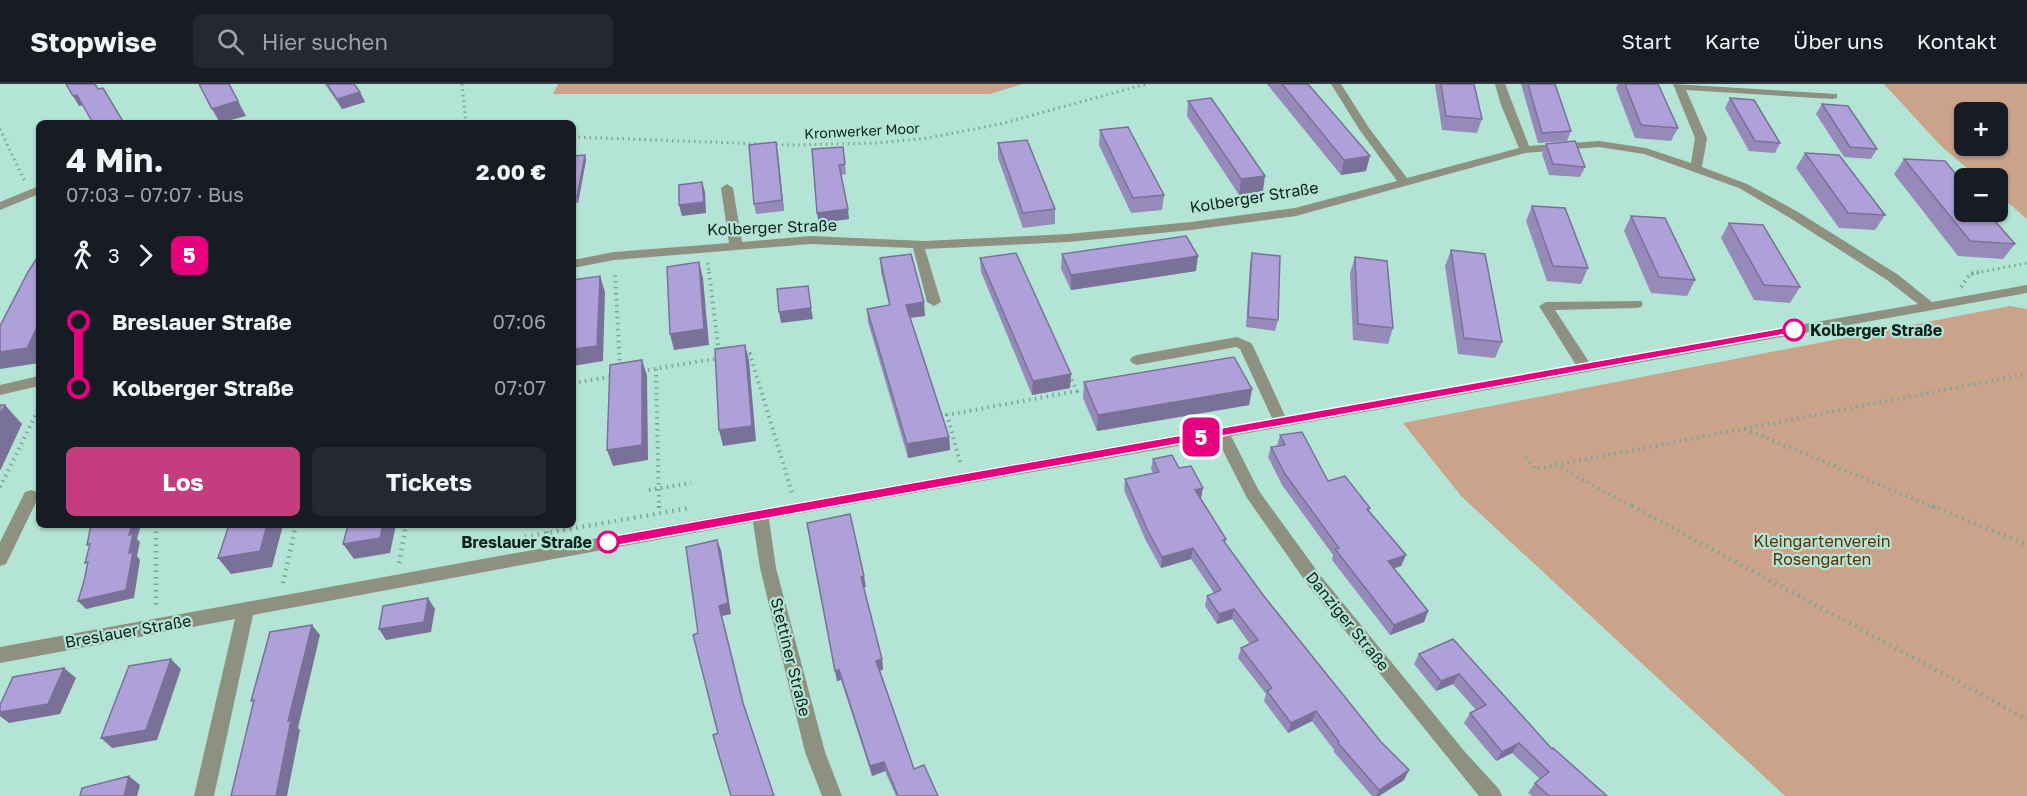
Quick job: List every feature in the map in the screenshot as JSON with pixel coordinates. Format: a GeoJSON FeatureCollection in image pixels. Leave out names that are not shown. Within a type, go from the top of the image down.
{"type":"FeatureCollection","features":[{"type":"Feature","properties":{"kind":"street"},"geometry":{"type":"LineString","coordinates":[[1336,84],[1364,129],[1406,184]]}},
{"type":"Feature","properties":{"kind":"street"},"geometry":{"type":"LineString","coordinates":[[1500,84],[1506,105],[1525,150]]}},
{"type":"Feature","properties":{"kind":"street"},"geometry":{"type":"LineString","coordinates":[[1696,168],[1701,138],[1679,86],[1833,96]]}},
{"type":"Feature","properties":{"kind":"street","name":"Kolberger Straße"},"geometry":{"type":"LineString","coordinates":[[576,263],[614,256],[810,240],[918,244],[1068,238],[1191,226],[1296,212],[1525,150],[1599,144],[1646,151],[1743,186],[1794,215],[1892,277],[1929,306]]}},
{"type":"Feature","properties":{"kind":"street"},"geometry":{"type":"LineString","coordinates":[[727,188],[736,245]]}},
{"type":"Feature","properties":{"kind":"street"},"geometry":{"type":"LineString","coordinates":[[0,206],[35,192]]}},
{"type":"Feature","properties":{"kind":"street"},"geometry":{"type":"LineString","coordinates":[[918,244],[934,302]]}},
{"type":"Feature","properties":{"kind":"street","name":"Breslauer Straße"},"geometry":{"type":"LineString","coordinates":[[0,655],[760,515],[2027,289]]}},
{"type":"Feature","properties":{"kind":"street"},"geometry":{"type":"LineString","coordinates":[[2001,294],[2027,297]]}},
{"type":"Feature","properties":{"kind":"street"},"geometry":{"type":"LineString","coordinates":[[1585,367],[1546,306],[1636,304]]}},
{"type":"Feature","properties":{"kind":"street"},"geometry":{"type":"LineString","coordinates":[[1137,360],[1237,342],[1246,346],[1281,423]]}},
{"type":"Feature","properties":{"kind":"street"},"geometry":{"type":"LineString","coordinates":[[0,390],[36,382]]}},
{"type":"Feature","properties":{"kind":"street","name":"Danziger Straße"},"geometry":{"type":"LineString","coordinates":[[1222,433],[1253,494],[1314,580],[1458,758],[1492,796]]}},
{"type":"Feature","properties":{"kind":"street"},"geometry":{"type":"LineString","coordinates":[[0,559],[31,496]]}},
{"type":"Feature","properties":{"kind":"street","name":"Stettiner Straße"},"geometry":{"type":"LineString","coordinates":[[760,515],[774,591],[815,752],[832,796]]}},
{"type":"Feature","properties":{"kind":"street"},"geometry":{"type":"LineString","coordinates":[[204,796],[246,610]]}},
{"type":"Feature","properties":{"kind":"path"},"geometry":{"type":"LineString","coordinates":[[462,84],[466,120]]}},
{"type":"Feature","properties":{"kind":"path","name":"Kronwerker Moor"},"geometry":{"type":"LineString","coordinates":[[576,137],[791,145],[887,142],[928,138],[1000,124],[1146,84]]}},
{"type":"Feature","properties":{"kind":"path"},"geometry":{"type":"LineString","coordinates":[[0,129],[35,192]]}},
{"type":"Feature","properties":{"kind":"path"},"geometry":{"type":"LineString","coordinates":[[708,247],[708,266],[720,358]]}},
{"type":"Feature","properties":{"kind":"path"},"geometry":{"type":"LineString","coordinates":[[1951,289],[1960,288],[1970,274],[2027,264]]}},
{"type":"Feature","properties":{"kind":"path"},"geometry":{"type":"LineString","coordinates":[[576,382],[620,375],[615,275]]}},
{"type":"Feature","properties":{"kind":"path"},"geometry":{"type":"LineString","coordinates":[[740,355],[750,354],[792,493]]}},
{"type":"Feature","properties":{"kind":"path"},"geometry":{"type":"LineString","coordinates":[[638,372],[730,357]]}},
{"type":"Feature","properties":{"kind":"path"},"geometry":{"type":"LineString","coordinates":[[656,369],[658,512]]}},
{"type":"Feature","properties":{"kind":"path"},"geometry":{"type":"LineString","coordinates":[[960,462],[947,415],[1077,391],[1067,370]]}},
{"type":"Feature","properties":{"kind":"path"},"geometry":{"type":"LineString","coordinates":[[1526,457],[1535,469],[2027,374]]}},
{"type":"Feature","properties":{"kind":"path"},"geometry":{"type":"LineString","coordinates":[[0,487],[36,414]]}},
{"type":"Feature","properties":{"kind":"path"},"geometry":{"type":"LineString","coordinates":[[1745,428],[2027,545]]}},
{"type":"Feature","properties":{"kind":"path"},"geometry":{"type":"LineString","coordinates":[[1556,465],[2027,719]]}},
{"type":"Feature","properties":{"kind":"path"},"geometry":{"type":"LineString","coordinates":[[649,490],[691,483]]}},
{"type":"Feature","properties":{"kind":"path"},"geometry":{"type":"LineString","coordinates":[[148,628],[157,606],[156,528]]}},
{"type":"Feature","properties":{"kind":"path"},"geometry":{"type":"LineString","coordinates":[[283,583],[295,528]]}},
{"type":"Feature","properties":{"kind":"path"},"geometry":{"type":"LineString","coordinates":[[399,563],[405,528]]}},
{"type":"Feature","properties":{"kind":"path"},"geometry":{"type":"LineString","coordinates":[[547,528],[547,533]]}},
{"type":"Feature","properties":{"kind":"green space"},"geometry":{"type":"Polygon","coordinates":[[[558,84],[1022,84],[990,94],[553,94],[558,84]]]}},
{"type":"Feature","properties":{"kind":"green space"},"geometry":{"type":"Polygon","coordinates":[[[1884,84],[2027,84],[2027,219],[2008,203],[2008,168],[1967,168],[1942,147],[1884,84]]]}},
{"type":"Feature","properties":{"kind":"green space","name":"Kleingartenverein Rosengarten"},"geometry":{"type":"Polygon","coordinates":[[[2010,306],[2027,309],[2027,796],[1785,796],[1461,496],[1403,423],[2010,306]]]}},
{"type":"Feature","properties":{"kind":"building"},"geometry":{"type":"Polygon","coordinates":[[[66,84],[95,84],[98,89],[103,88],[122,120],[91,120],[77,95],[73,96],[66,84]]]}},
{"type":"Feature","properties":{"kind":"building"},"geometry":{"type":"Polygon","coordinates":[[[199,84],[229,84],[238,101],[212,109],[199,84]]]}},
{"type":"Feature","properties":{"kind":"building"},"geometry":{"type":"Polygon","coordinates":[[[327,84],[354,84],[360,92],[337,99],[327,84]]]}},
{"type":"Feature","properties":{"kind":"building"},"geometry":{"type":"Polygon","coordinates":[[[1282,84],[1308,84],[1370,156],[1344,160],[1282,84]]]}},
{"type":"Feature","properties":{"kind":"building"},"geometry":{"type":"Polygon","coordinates":[[[1441,84],[1474,84],[1482,119],[1446,116],[1441,84]]]}},
{"type":"Feature","properties":{"kind":"building"},"geometry":{"type":"Polygon","coordinates":[[[1528,84],[1555,84],[1571,131],[1542,133],[1528,84]]]}},
{"type":"Feature","properties":{"kind":"building"},"geometry":{"type":"Polygon","coordinates":[[[1625,84],[1658,84],[1678,128],[1641,125],[1625,84]]]}},
{"type":"Feature","properties":{"kind":"building"},"geometry":{"type":"Polygon","coordinates":[[[1211,98],[1265,176],[1241,179],[1188,101],[1211,98]]]}},
{"type":"Feature","properties":{"kind":"building"},"geometry":{"type":"Polygon","coordinates":[[[1730,98],[1754,100],[1780,143],[1755,141],[1730,98]]]}},
{"type":"Feature","properties":{"kind":"building"},"geometry":{"type":"Polygon","coordinates":[[[1822,104],[1848,106],[1877,149],[1850,147],[1822,104]]]}},
{"type":"Feature","properties":{"kind":"building"},"geometry":{"type":"Polygon","coordinates":[[[1128,127],[1164,195],[1133,198],[1100,130],[1128,127]]]}},
{"type":"Feature","properties":{"kind":"building"},"geometry":{"type":"Polygon","coordinates":[[[1027,140],[1055,209],[1023,213],[998,143],[1027,140]]]}},
{"type":"Feature","properties":{"kind":"building"},"geometry":{"type":"Polygon","coordinates":[[[1575,141],[1585,167],[1553,164],[1546,144],[1575,141]]]}},
{"type":"Feature","properties":{"kind":"building"},"geometry":{"type":"Polygon","coordinates":[[[776,142],[782,200],[754,204],[749,145],[776,142]]]}},
{"type":"Feature","properties":{"kind":"building"},"geometry":{"type":"Polygon","coordinates":[[[843,147],[845,164],[839,165],[848,209],[817,213],[812,149],[843,147]]]}},
{"type":"Feature","properties":{"kind":"building"},"geometry":{"type":"Polygon","coordinates":[[[1805,153],[1839,155],[1885,215],[1848,213],[1805,153]]]}},
{"type":"Feature","properties":{"kind":"building"},"geometry":{"type":"Polygon","coordinates":[[[585,155],[576,197],[576,156],[585,155]]]}},
{"type":"Feature","properties":{"kind":"building"},"geometry":{"type":"Polygon","coordinates":[[[1904,159],[1945,161],[1954,172],[1954,221],[1904,159]]]}},
{"type":"Feature","properties":{"kind":"building"},"geometry":{"type":"Polygon","coordinates":[[[702,182],[704,202],[679,205],[679,185],[702,182]]]}},
{"type":"Feature","properties":{"kind":"building"},"geometry":{"type":"Polygon","coordinates":[[[1532,206],[1565,208],[1588,268],[1553,266],[1532,206]]]}},
{"type":"Feature","properties":{"kind":"building"},"geometry":{"type":"Polygon","coordinates":[[[1631,216],[1665,218],[1695,280],[1659,277],[1631,216]]]}},
{"type":"Feature","properties":{"kind":"building"},"geometry":{"type":"Polygon","coordinates":[[[1955,222],[1996,222],[2015,244],[1970,241],[1955,222]]]}},
{"type":"Feature","properties":{"kind":"building"},"geometry":{"type":"Polygon","coordinates":[[[1729,223],[1763,225],[1800,287],[1764,285],[1729,223]]]}},
{"type":"Feature","properties":{"kind":"building"},"geometry":{"type":"Polygon","coordinates":[[[1186,236],[1198,256],[1071,275],[1062,254],[1186,236]]]}},
{"type":"Feature","properties":{"kind":"building"},"geometry":{"type":"Polygon","coordinates":[[[1451,250],[1485,254],[1502,342],[1464,338],[1451,250]]]}},
{"type":"Feature","properties":{"kind":"building"},"geometry":{"type":"Polygon","coordinates":[[[1016,253],[1071,374],[1033,381],[980,258],[1016,253]]]}},
{"type":"Feature","properties":{"kind":"building"},"geometry":{"type":"Polygon","coordinates":[[[1252,253],[1280,256],[1278,320],[1248,317],[1252,253]]]}},
{"type":"Feature","properties":{"kind":"building"},"geometry":{"type":"Polygon","coordinates":[[[911,254],[924,302],[906,305],[949,437],[907,444],[867,309],[890,305],[880,258],[911,254]]]}},
{"type":"Feature","properties":{"kind":"building"},"geometry":{"type":"Polygon","coordinates":[[[1355,257],[1387,261],[1393,328],[1358,324],[1355,257]]]}},
{"type":"Feature","properties":{"kind":"building"},"geometry":{"type":"Polygon","coordinates":[[[36,260],[36,329],[27,348],[0,352],[0,326],[36,260]]]}},
{"type":"Feature","properties":{"kind":"building"},"geometry":{"type":"Polygon","coordinates":[[[699,262],[704,329],[670,334],[667,267],[699,262]]]}},
{"type":"Feature","properties":{"kind":"building"},"geometry":{"type":"Polygon","coordinates":[[[600,276],[597,346],[576,349],[576,280],[600,276]]]}},
{"type":"Feature","properties":{"kind":"building"},"geometry":{"type":"Polygon","coordinates":[[[808,286],[811,308],[779,312],[777,289],[808,286]]]}},
{"type":"Feature","properties":{"kind":"building"},"geometry":{"type":"Polygon","coordinates":[[[745,345],[752,426],[719,430],[715,349],[745,345]]]}},
{"type":"Feature","properties":{"kind":"building"},"geometry":{"type":"Polygon","coordinates":[[[1234,357],[1252,389],[1098,415],[1084,382],[1234,357]]]}},
{"type":"Feature","properties":{"kind":"building"},"geometry":{"type":"Polygon","coordinates":[[[642,360],[642,445],[607,450],[610,365],[642,360]]]}},
{"type":"Feature","properties":{"kind":"building"},"geometry":{"type":"Polygon","coordinates":[[[0,405],[5,405],[0,415],[0,405]]]}},
{"type":"Feature","properties":{"kind":"building"},"geometry":{"type":"Polygon","coordinates":[[[1302,432],[1328,481],[1345,476],[1370,508],[1367,509],[1406,555],[1388,561],[1428,611],[1394,625],[1335,549],[1339,548],[1285,474],[1271,447],[1285,445],[1280,435],[1302,432]]]}},
{"type":"Feature","properties":{"kind":"building"},"geometry":{"type":"Polygon","coordinates":[[[1172,455],[1179,468],[1191,466],[1203,488],[1195,490],[1226,539],[1223,540],[1263,595],[1381,742],[1409,770],[1379,790],[1338,743],[1316,711],[1291,723],[1267,691],[1272,688],[1241,648],[1258,640],[1234,609],[1219,614],[1207,596],[1221,590],[1193,548],[1162,557],[1125,479],[1159,472],[1153,459],[1172,455]]]}},
{"type":"Feature","properties":{"kind":"building"},"geometry":{"type":"Polygon","coordinates":[[[850,514],[864,576],[861,577],[882,659],[876,661],[914,769],[924,765],[938,796],[898,796],[884,762],[870,766],[839,670],[835,671],[807,523],[850,514]]]}},
{"type":"Feature","properties":{"kind":"building"},"geometry":{"type":"Polygon","coordinates":[[[90,528],[131,528],[129,535],[133,534],[129,553],[133,552],[126,590],[78,601],[88,562],[85,563],[90,544],[87,545],[90,528]]]}},
{"type":"Feature","properties":{"kind":"building"},"geometry":{"type":"Polygon","coordinates":[[[228,528],[266,528],[260,551],[218,558],[228,528]]]}},
{"type":"Feature","properties":{"kind":"building"},"geometry":{"type":"Polygon","coordinates":[[[347,528],[382,528],[380,538],[343,544],[347,528]]]}},
{"type":"Feature","properties":{"kind":"building"},"geometry":{"type":"Polygon","coordinates":[[[717,540],[728,603],[719,606],[743,703],[774,796],[731,796],[713,735],[718,733],[693,635],[698,633],[686,547],[717,540]]]}},
{"type":"Feature","properties":{"kind":"building"},"geometry":{"type":"Polygon","coordinates":[[[428,598],[424,622],[379,629],[383,606],[428,598]]]}},
{"type":"Feature","properties":{"kind":"building"},"geometry":{"type":"Polygon","coordinates":[[[312,625],[288,721],[291,720],[276,796],[231,796],[254,700],[251,701],[270,632],[312,625]]]}},
{"type":"Feature","properties":{"kind":"building"},"geometry":{"type":"Polygon","coordinates":[[[1453,639],[1552,749],[1607,796],[1549,796],[1535,783],[1549,772],[1519,743],[1502,752],[1470,713],[1486,705],[1459,674],[1441,681],[1419,654],[1453,639]]]}},
{"type":"Feature","properties":{"kind":"building"},"geometry":{"type":"Polygon","coordinates":[[[171,659],[146,730],[101,738],[129,666],[171,659]]]}},
{"type":"Feature","properties":{"kind":"building"},"geometry":{"type":"Polygon","coordinates":[[[64,668],[48,704],[0,712],[0,705],[13,677],[64,668]]]}},
{"type":"Feature","properties":{"kind":"building"},"geometry":{"type":"Polygon","coordinates":[[[129,776],[124,796],[80,796],[82,788],[129,776]]]}},
{"type":"Feature","properties":{"kind":"bus line","name":"5"},"geometry":{"type":"LineString","coordinates":[[608,542],[1794,330]]}},
{"type":"Feature","properties":{"kind":"place","name":"Kolberger Straße"},"geometry":{"type":"Point","coordinates":[1794,330]}},
{"type":"Feature","properties":{"kind":"place","name":"Breslauer Straße"},"geometry":{"type":"Point","coordinates":[608,542]}}]}
